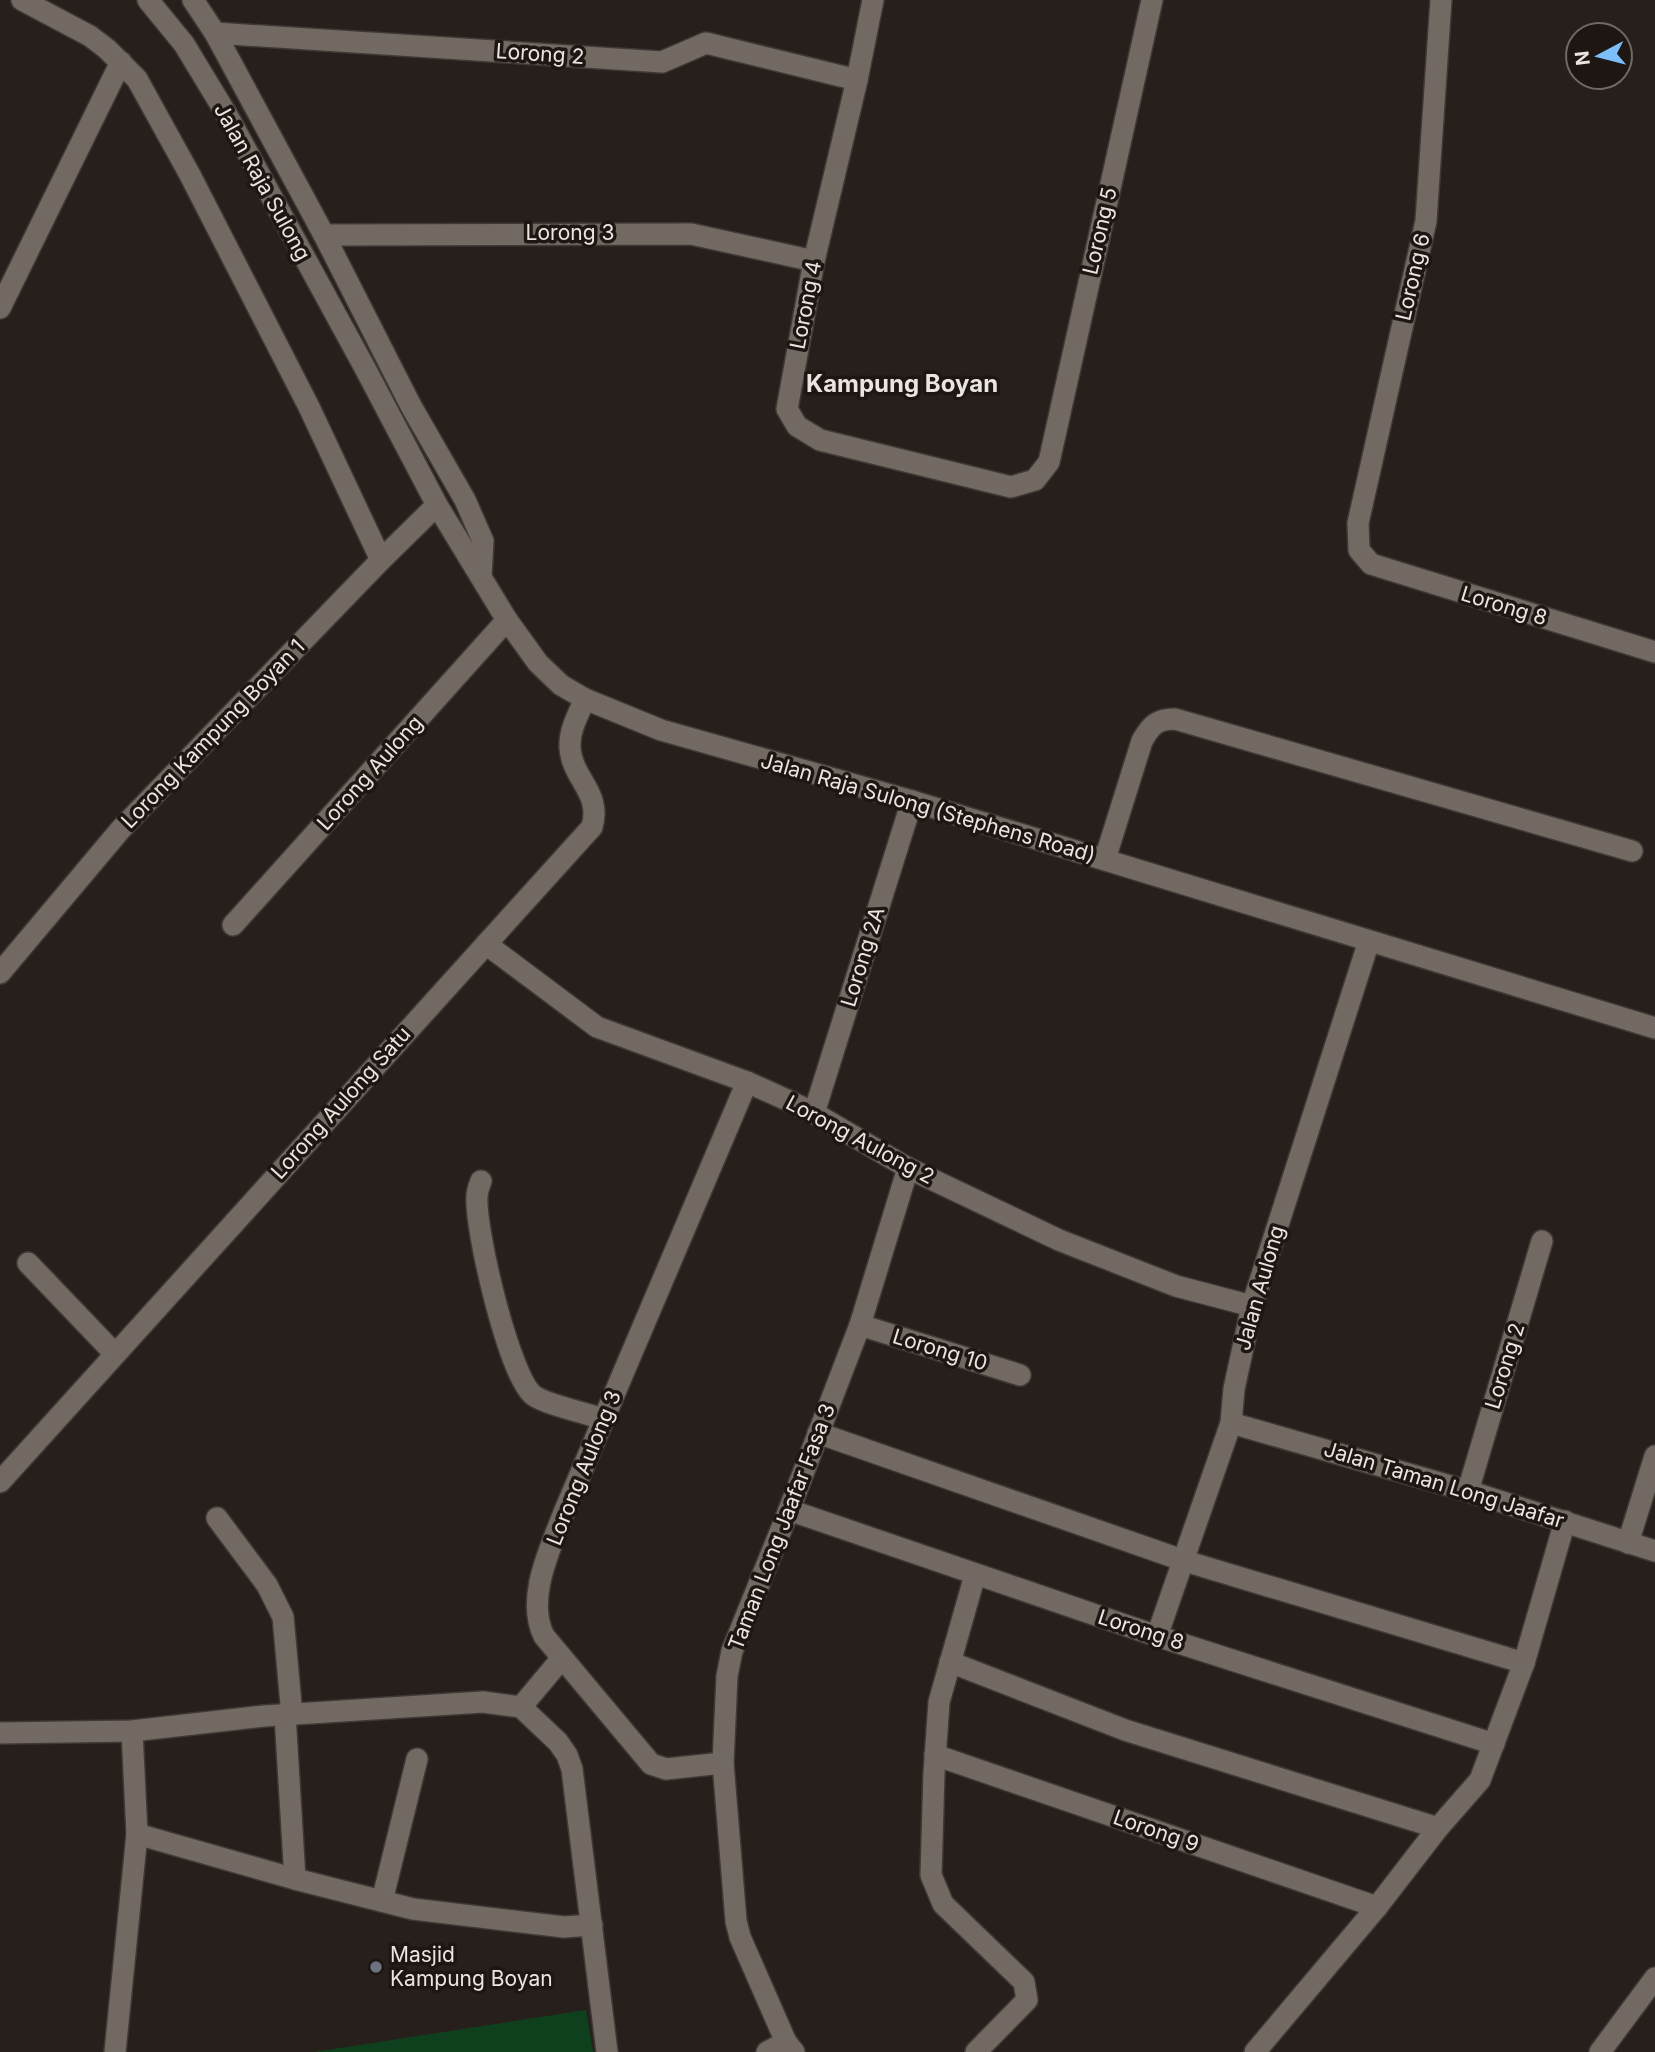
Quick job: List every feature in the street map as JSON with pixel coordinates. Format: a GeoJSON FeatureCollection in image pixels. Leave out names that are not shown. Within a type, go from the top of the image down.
{"type":"FeatureCollection","features":[{"type":"Feature","properties":{"kind":"street"},"geometry":{"type":"LineString","coordinates":[[22,0],[90,36],[137,79],[309,407],[381,560]]}},
{"type":"Feature","properties":{"kind":"street","name":"Jalan Raja Sulong"},"geometry":{"type":"LineString","coordinates":[[148,0],[184,44],[226,115],[366,370]]}},
{"type":"Feature","properties":{"kind":"street"},"geometry":{"type":"LineString","coordinates":[[193,0],[215,33],[324,235],[411,406],[465,500],[483,541],[481,576]]}},
{"type":"Feature","properties":{"kind":"street","name":"Lorong 4"},"geometry":{"type":"LineString","coordinates":[[873,0],[814,261],[787,409],[797,426],[821,440],[1011,487],[1035,480],[1049,463]]}},
{"type":"Feature","properties":{"kind":"street","name":"Lorong 5"},"geometry":{"type":"LineString","coordinates":[[1049,463],[1152,0]]}},
{"type":"Feature","properties":{"kind":"street","name":"Lorong 6"},"geometry":{"type":"LineString","coordinates":[[1359,550],[1358,523],[1426,221],[1441,0]]}},
{"type":"Feature","properties":{"kind":"street","name":"Lorong 2"},"geometry":{"type":"LineString","coordinates":[[215,33],[662,62],[706,43],[857,80]]}},
{"type":"Feature","properties":{"kind":"street"},"geometry":{"type":"LineString","coordinates":[[0,307],[121,62]]}},
{"type":"Feature","properties":{"kind":"street","name":"Lorong 3"},"geometry":{"type":"LineString","coordinates":[[324,235],[691,234],[814,261]]}},
{"type":"Feature","properties":{"kind":"street","name":"Jalan Raja Sulong (Stephens Road)"},"geometry":{"type":"LineString","coordinates":[[366,370],[437,505],[507,620],[538,663],[561,685],[585,699],[661,730],[912,801],[1655,1028]]}},
{"type":"Feature","properties":{"kind":"street","name":"Lorong Kampung Boyan 1"},"geometry":{"type":"LineString","coordinates":[[0,973],[121,829],[437,505]]}},
{"type":"Feature","properties":{"kind":"street","name":"Lorong 8"},"geometry":{"type":"LineString","coordinates":[[1359,550],[1371,564],[1655,652]]}},
{"type":"Feature","properties":{"kind":"street","name":"Lorong Aulong"},"geometry":{"type":"LineString","coordinates":[[233,925],[507,620]]}},
{"type":"Feature","properties":{"kind":"street","name":"Lorong Aulong Satu"},"geometry":{"type":"LineString","coordinates":[[0,1482],[592,827],[596,814],[593,799],[575,767],[570,749],[572,730],[585,699]]}},
{"type":"Feature","properties":{"kind":"street"},"geometry":{"type":"LineString","coordinates":[[1105,859],[1142,741],[1150,727],[1161,719],[1175,719],[1632,851]]}},
{"type":"Feature","properties":{"kind":"street","name":"Lorong 2A"},"geometry":{"type":"LineString","coordinates":[[814,1113],[912,801]]}},
{"type":"Feature","properties":{"kind":"street","name":"Jalan Aulong"},"geometry":{"type":"LineString","coordinates":[[1157,1636],[1231,1423],[1234,1389],[1252,1306],[1369,941]]}},
{"type":"Feature","properties":{"kind":"street","name":"Lorong Aulong 2"},"geometry":{"type":"LineString","coordinates":[[486,944],[597,1027],[747,1082],[814,1113],[908,1168],[1059,1240],[1177,1286],[1252,1306]]}},
{"type":"Feature","properties":{"kind":"street","name":"Lorong Aulong 3"},"geometry":{"type":"LineString","coordinates":[[723,1763],[666,1769],[651,1764],[544,1636],[538,1623],[541,1584],[565,1510],[747,1082]]}},
{"type":"Feature","properties":{"kind":"street","name":"Taman Long Jaafar Fasa 3"},"geometry":{"type":"LineString","coordinates":[[790,2047],[738,1929],[723,1763],[727,1676],[732,1651],[860,1325],[908,1168]]}},
{"type":"Feature","properties":{"kind":"street"},"geometry":{"type":"LineString","coordinates":[[481,1181],[477,1198],[486,1262],[508,1343],[525,1385],[535,1397],[604,1419]]}},
{"type":"Feature","properties":{"kind":"street","name":"Lorong 2"},"geometry":{"type":"LineString","coordinates":[[1468,1491],[1542,1241]]}},
{"type":"Feature","properties":{"kind":"street"},"geometry":{"type":"LineString","coordinates":[[28,1263],[115,1354]]}},
{"type":"Feature","properties":{"kind":"street","name":"Lorong 10"},"geometry":{"type":"LineString","coordinates":[[860,1325],[1020,1375]]}},
{"type":"Feature","properties":{"kind":"street","name":"Jalan Taman Long Jaafar"},"geometry":{"type":"LineString","coordinates":[[1231,1423],[1468,1491],[1655,1551]]}},
{"type":"Feature","properties":{"kind":"street"},"geometry":{"type":"LineString","coordinates":[[818,1433],[1185,1561],[1524,1663]]}},
{"type":"Feature","properties":{"kind":"street"},"geometry":{"type":"LineString","coordinates":[[1628,1543],[1655,1456]]}},
{"type":"Feature","properties":{"kind":"street","name":"Lorong 8"},"geometry":{"type":"LineString","coordinates":[[789,1510],[1157,1636],[1494,1744]]}},
{"type":"Feature","properties":{"kind":"street"},"geometry":{"type":"LineString","coordinates":[[217,1518],[267,1584],[283,1617],[295,1879]]}},
{"type":"Feature","properties":{"kind":"street"},"geometry":{"type":"LineString","coordinates":[[1255,2052],[1377,1908],[1438,1828],[1480,1780],[1524,1663],[1565,1521]]}},
{"type":"Feature","properties":{"kind":"street"},"geometry":{"type":"LineString","coordinates":[[975,1575],[939,1702],[931,1875],[943,1904],[1024,1982],[1027,1990],[1027,2000],[976,2052]]}},
{"type":"Feature","properties":{"kind":"street"},"geometry":{"type":"LineString","coordinates":[[521,1707],[562,1658]]}},
{"type":"Feature","properties":{"kind":"street"},"geometry":{"type":"LineString","coordinates":[[950,1662],[1125,1730],[1438,1828]]}},
{"type":"Feature","properties":{"kind":"street"},"geometry":{"type":"LineString","coordinates":[[0,1733],[132,1731],[288,1715],[483,1702],[521,1707],[558,1742],[572,1769],[607,2052]]}},
{"type":"Feature","properties":{"kind":"street"},"geometry":{"type":"LineString","coordinates":[[115,2052],[138,1834],[132,1731]]}},
{"type":"Feature","properties":{"kind":"street","name":"Lorong 9"},"geometry":{"type":"LineString","coordinates":[[935,1755],[1377,1908]]}},
{"type":"Feature","properties":{"kind":"street"},"geometry":{"type":"LineString","coordinates":[[382,1901],[417,1759]]}},
{"type":"Feature","properties":{"kind":"street"},"geometry":{"type":"LineString","coordinates":[[138,1834],[295,1879],[413,1909],[550,1925],[592,1925]]}},
{"type":"Feature","properties":{"kind":"street"},"geometry":{"type":"LineString","coordinates":[[1600,2052],[1655,1978]]}},
{"type":"Feature","properties":{"kind":"street"},"geometry":{"type":"LineString","coordinates":[[767,2052],[790,2047]]}},
{"type":"Feature","properties":{"kind":"green space"},"geometry":{"type":"Polygon","coordinates":[[[586,2010],[593,2052],[314,2052],[586,2010]]]}},
{"type":"Feature","properties":{"kind":"place","name":"Masjid Kampung Boyan"},"geometry":{"type":"Point","coordinates":[376,1967]}},
{"type":"Feature","properties":{"kind":"district","name":"Kampung Boyan"},"geometry":{"type":"Point","coordinates":[902,384]}}]}
